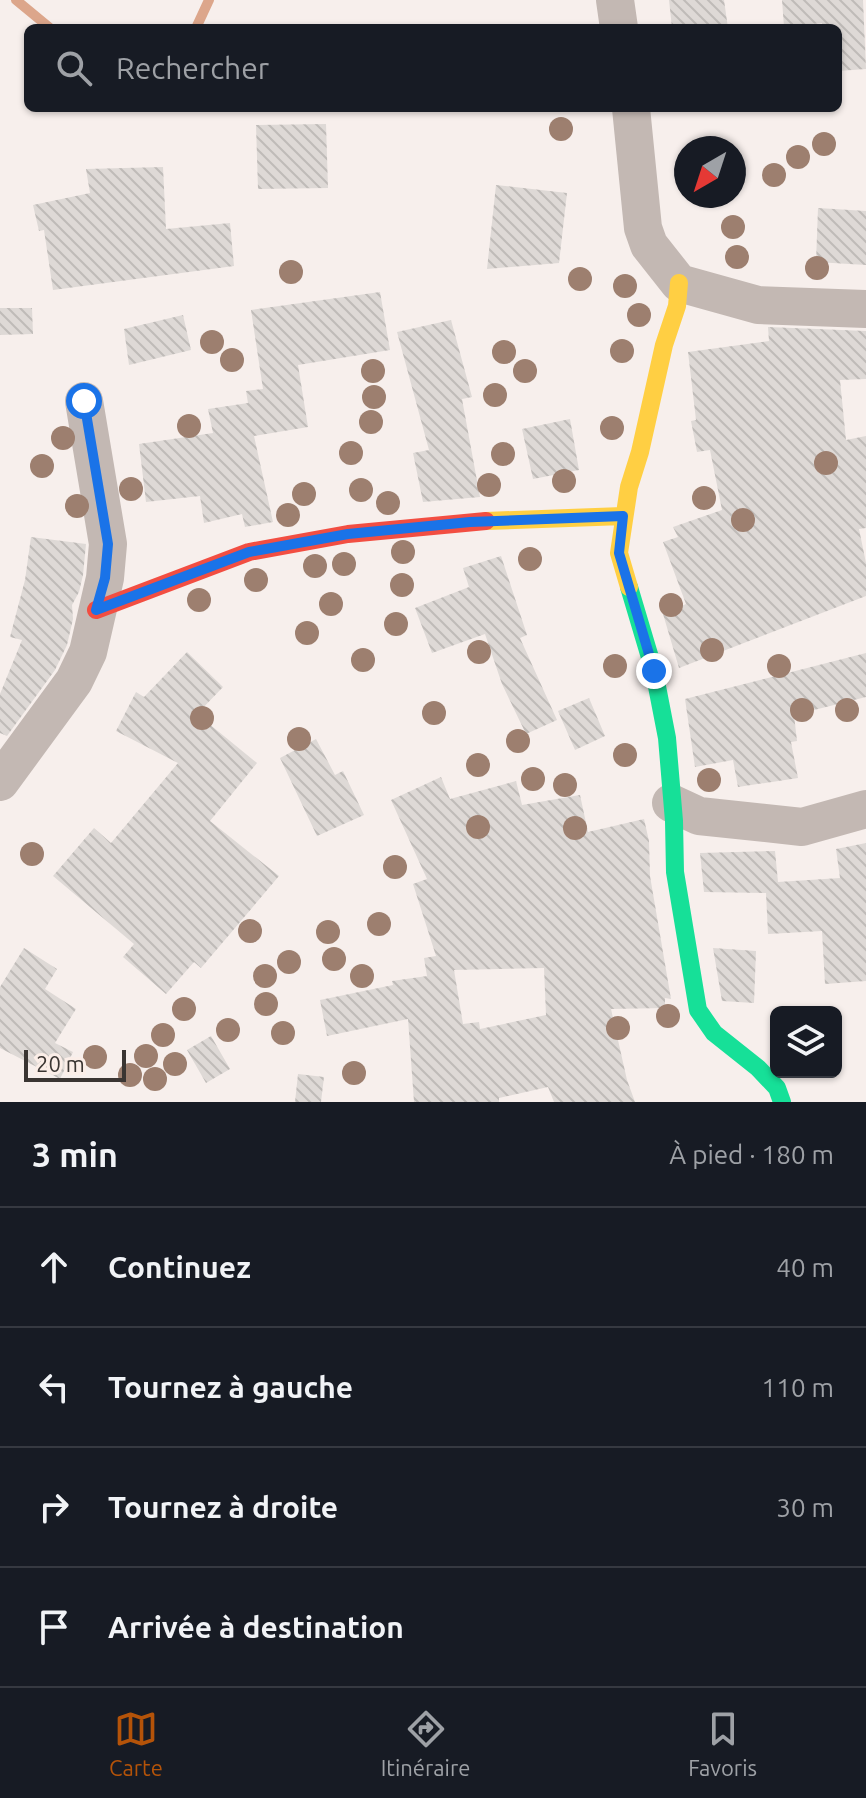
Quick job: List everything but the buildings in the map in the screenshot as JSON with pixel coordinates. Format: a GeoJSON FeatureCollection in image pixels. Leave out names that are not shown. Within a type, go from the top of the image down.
{"type":"FeatureCollection","features":[{"type":"Feature","properties":{"kind":"street"},"geometry":{"type":"LineString","coordinates":[[615,0],[618,24]]}},
{"type":"Feature","properties":{"kind":"street"},"geometry":{"type":"LineString","coordinates":[[631,112],[643,228],[649,245],[679,283],[758,305],[866,309]]}},
{"type":"Feature","properties":{"kind":"street"},"geometry":{"type":"LineString","coordinates":[[679,283],[677,306],[664,345],[623,516],[619,553],[654,671],[667,738],[675,872],[698,1010],[714,1033],[758,1068],[777,1088],[782,1102]]}},
{"type":"Feature","properties":{"kind":"street"},"geometry":{"type":"LineString","coordinates":[[0,782],[74,681],[88,652],[105,578],[108,544],[84,401]]}},
{"type":"Feature","properties":{"kind":"street"},"geometry":{"type":"LineString","coordinates":[[96,610],[263,549],[348,534],[470,522],[623,516]]}},
{"type":"Feature","properties":{"kind":"street"},"geometry":{"type":"LineString","coordinates":[[671,803],[699,816],[802,827],[866,809]]}},
{"type":"Feature","properties":{"kind":"waterway"},"geometry":{"type":"LineString","coordinates":[[16,0],[45,24]]}},
{"type":"Feature","properties":{"kind":"waterway"},"geometry":{"type":"LineString","coordinates":[[198,24],[209,0]]}},
{"type":"Feature","properties":{"kind":"traffic: fast"},"geometry":{"type":"LineString","coordinates":[[629,587],[654,671],[667,738],[675,872],[698,1010],[714,1033],[758,1068],[777,1088],[782,1102]]}},
{"type":"Feature","properties":{"kind":"traffic: slow"},"geometry":{"type":"LineString","coordinates":[[629,587],[619,553],[629,487],[664,345],[677,306],[679,283]]}},
{"type":"Feature","properties":{"kind":"traffic: slow"},"geometry":{"type":"LineString","coordinates":[[486,521],[623,516]]}},
{"type":"Feature","properties":{"kind":"traffic: jam"},"geometry":{"type":"LineString","coordinates":[[96,610],[249,552],[348,534],[486,521]]}},
{"type":"Feature","properties":{"kind":"route"},"geometry":{"type":"LineString","coordinates":[[84,401],[108,544],[105,578],[96,610],[249,552],[348,534],[470,522],[623,516],[619,553],[654,671]]}}]}
